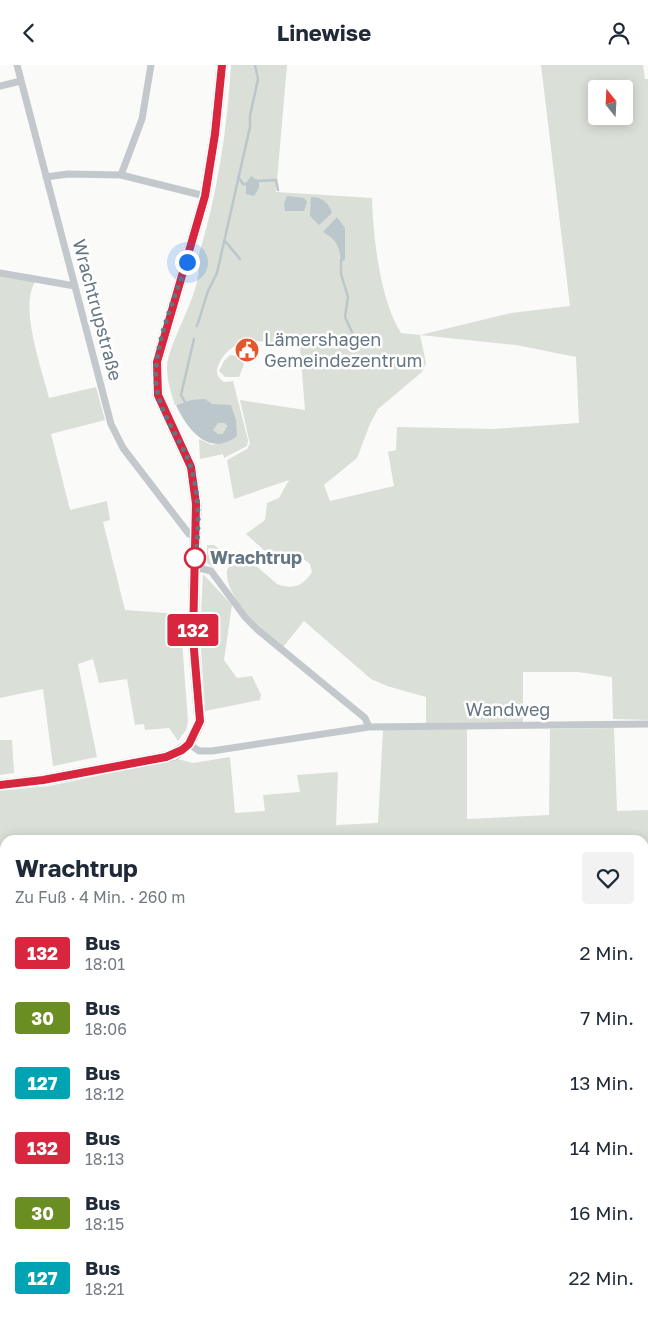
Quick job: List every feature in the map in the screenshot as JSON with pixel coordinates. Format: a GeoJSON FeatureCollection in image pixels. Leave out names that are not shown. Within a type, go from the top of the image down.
{"type":"FeatureCollection","features":[{"type":"Feature","properties":{"kind":"main road"},"geometry":{"type":"LineString","coordinates":[[0,785],[43,780],[174,755],[189,744],[200,721],[193,645],[196,491],[193,475],[162,406],[157,390],[156,373],[160,347],[205,196],[215,134],[222,65]]}},
{"type":"Feature","properties":{"kind":"street","name":"Wrachtrupstraße"},"geometry":{"type":"LineString","coordinates":[[17,65],[115,436],[189,534],[196,537]]}},
{"type":"Feature","properties":{"kind":"street"},"geometry":{"type":"LineString","coordinates":[[121,175],[142,119],[151,65]]}},
{"type":"Feature","properties":{"kind":"street"},"geometry":{"type":"LineString","coordinates":[[0,86],[21,81]]}},
{"type":"Feature","properties":{"kind":"street"},"geometry":{"type":"LineString","coordinates":[[46,177],[68,174],[121,175],[205,196]]}},
{"type":"Feature","properties":{"kind":"street"},"geometry":{"type":"LineString","coordinates":[[0,273],[75,286]]}},
{"type":"Feature","properties":{"kind":"street"},"geometry":{"type":"LineString","coordinates":[[195,567],[212,571],[258,630],[365,718],[369,727]]}},
{"type":"Feature","properties":{"kind":"street","name":"Wandweg"},"geometry":{"type":"LineString","coordinates":[[189,744],[199,751],[212,751],[369,727],[648,724]]}},
{"type":"Feature","properties":{"kind":"shaded area"},"geometry":{"type":"Polygon","coordinates":[[[231,65],[287,65],[276,192],[372,198],[376,249],[388,303],[401,333],[420,335],[511,313],[570,306],[541,65],[643,65],[645,79],[648,79],[648,720],[613,719],[612,677],[578,672],[523,672],[523,722],[426,723],[426,697],[387,686],[371,679],[304,621],[283,647],[246,613],[238,602],[228,581],[227,570],[239,551],[277,584],[283,586],[293,587],[301,584],[312,572],[310,564],[305,560],[266,552],[246,534],[265,520],[267,503],[279,498],[289,480],[234,499],[227,460],[247,449],[250,444],[240,400],[305,410],[300,347],[253,341],[243,343],[225,355],[217,368],[217,373],[224,382],[233,381],[248,440],[247,446],[224,458],[223,454],[200,459],[199,439],[212,445],[237,436],[212,404],[191,400],[175,405],[168,382],[167,367],[169,356],[197,284],[199,271],[197,261],[210,213],[224,140],[231,65]],[[420,335],[426,363],[422,372],[378,409],[357,458],[324,485],[330,501],[394,486],[388,452],[396,450],[397,427],[494,429],[579,423],[576,357],[516,345],[420,335]]]}},
{"type":"Feature","properties":{"kind":"shaded area"},"geometry":{"type":"Polygon","coordinates":[[[251,176],[259,181],[259,188],[254,196],[246,194],[246,183],[251,176]]]}},
{"type":"Feature","properties":{"kind":"shaded area"},"geometry":{"type":"Polygon","coordinates":[[[287,196],[304,198],[307,202],[304,211],[285,211],[284,204],[287,196]]]}},
{"type":"Feature","properties":{"kind":"shaded area"},"geometry":{"type":"Polygon","coordinates":[[[311,197],[324,201],[332,213],[319,225],[310,216],[311,197]]]}},
{"type":"Feature","properties":{"kind":"shaded area"},"geometry":{"type":"Polygon","coordinates":[[[337,217],[345,228],[345,259],[341,263],[337,245],[332,238],[323,232],[337,217]]]}},
{"type":"Feature","properties":{"kind":"shaded area"},"geometry":{"type":"Polygon","coordinates":[[[0,275],[35,282],[29,307],[33,339],[49,398],[96,387],[105,420],[51,434],[70,510],[107,501],[110,520],[103,522],[125,610],[180,614],[188,722],[186,730],[178,741],[169,728],[145,730],[144,724],[135,725],[127,679],[99,683],[93,659],[78,664],[97,757],[53,766],[43,689],[0,698],[0,275]]]}},
{"type":"Feature","properties":{"kind":"shaded area"},"geometry":{"type":"Polygon","coordinates":[[[230,355],[239,356],[244,364],[239,377],[225,377],[219,371],[224,361],[230,355]]]}},
{"type":"Feature","properties":{"kind":"shaded area"},"geometry":{"type":"Polygon","coordinates":[[[205,399],[212,404],[231,405],[236,420],[237,436],[227,442],[217,444],[200,438],[186,423],[176,405],[191,400],[205,399]],[[218,423],[213,430],[218,434],[223,434],[227,426],[224,423],[218,423]]]}},
{"type":"Feature","properties":{"kind":"shaded area"},"geometry":{"type":"Polygon","coordinates":[[[220,422],[225,424],[227,429],[225,434],[220,436],[215,434],[213,429],[215,424],[220,422]]]}},
{"type":"Feature","properties":{"kind":"shaded area"},"geometry":{"type":"Polygon","coordinates":[[[207,545],[214,545],[222,551],[224,560],[220,565],[212,567],[207,563],[207,545]]]}},
{"type":"Feature","properties":{"kind":"shaded area"},"geometry":{"type":"Polygon","coordinates":[[[203,574],[232,605],[224,660],[237,678],[252,676],[261,695],[260,700],[205,711],[200,634],[203,574]]]}},
{"type":"Feature","properties":{"kind":"shaded area"},"geometry":{"type":"Polygon","coordinates":[[[614,728],[617,811],[648,810],[648,835],[0,835],[0,791],[49,786],[178,759],[193,763],[230,757],[235,813],[265,811],[263,795],[300,792],[297,775],[338,772],[336,825],[378,823],[383,730],[467,729],[467,819],[549,815],[550,729],[614,728]]]}},
{"type":"Feature","properties":{"kind":"shaded area"},"geometry":{"type":"Polygon","coordinates":[[[0,740],[12,740],[14,773],[0,775],[0,740]]]}},
{"type":"Feature","properties":{"kind":"waterway"},"geometry":{"type":"LineString","coordinates":[[197,326],[208,291],[217,273],[250,127],[250,116],[258,79],[255,65]]}},
{"type":"Feature","properties":{"kind":"waterway"},"geometry":{"type":"LineString","coordinates":[[238,177],[243,184],[248,184]]}},
{"type":"Feature","properties":{"kind":"waterway"},"geometry":{"type":"LineString","coordinates":[[256,181],[276,180],[278,190]]}},
{"type":"Feature","properties":{"kind":"waterway"},"geometry":{"type":"LineString","coordinates":[[225,241],[240,259]]}},
{"type":"Feature","properties":{"kind":"waterway"},"geometry":{"type":"LineString","coordinates":[[341,260],[341,274],[348,297],[345,317],[356,341]]}},
{"type":"Feature","properties":{"kind":"waterway"},"geometry":{"type":"LineString","coordinates":[[186,404],[181,395],[194,339]]}},
{"type":"Feature","properties":{"kind":"bus line","name":"132"},"geometry":{"type":"LineString","coordinates":[[0,785],[43,780],[174,755],[194,739],[198,729],[200,721],[193,638],[196,491],[189,462],[158,395],[156,373],[160,347],[198,228],[205,196],[221,88],[222,65]]}},
{"type":"Feature","properties":{"kind":"place","name":"Lämershagen Gemeindezentrum"},"geometry":{"type":"Point","coordinates":[247,350]}},
{"type":"Feature","properties":{"kind":"place","name":"Wrachtrup"},"geometry":{"type":"Point","coordinates":[195,558]}},
{"type":"Feature","properties":{"kind":"route"},"geometry":{"type":"LineString","coordinates":[[187,262],[160,347],[156,384],[162,406],[186,455],[195,483],[195,558]]}}]}
